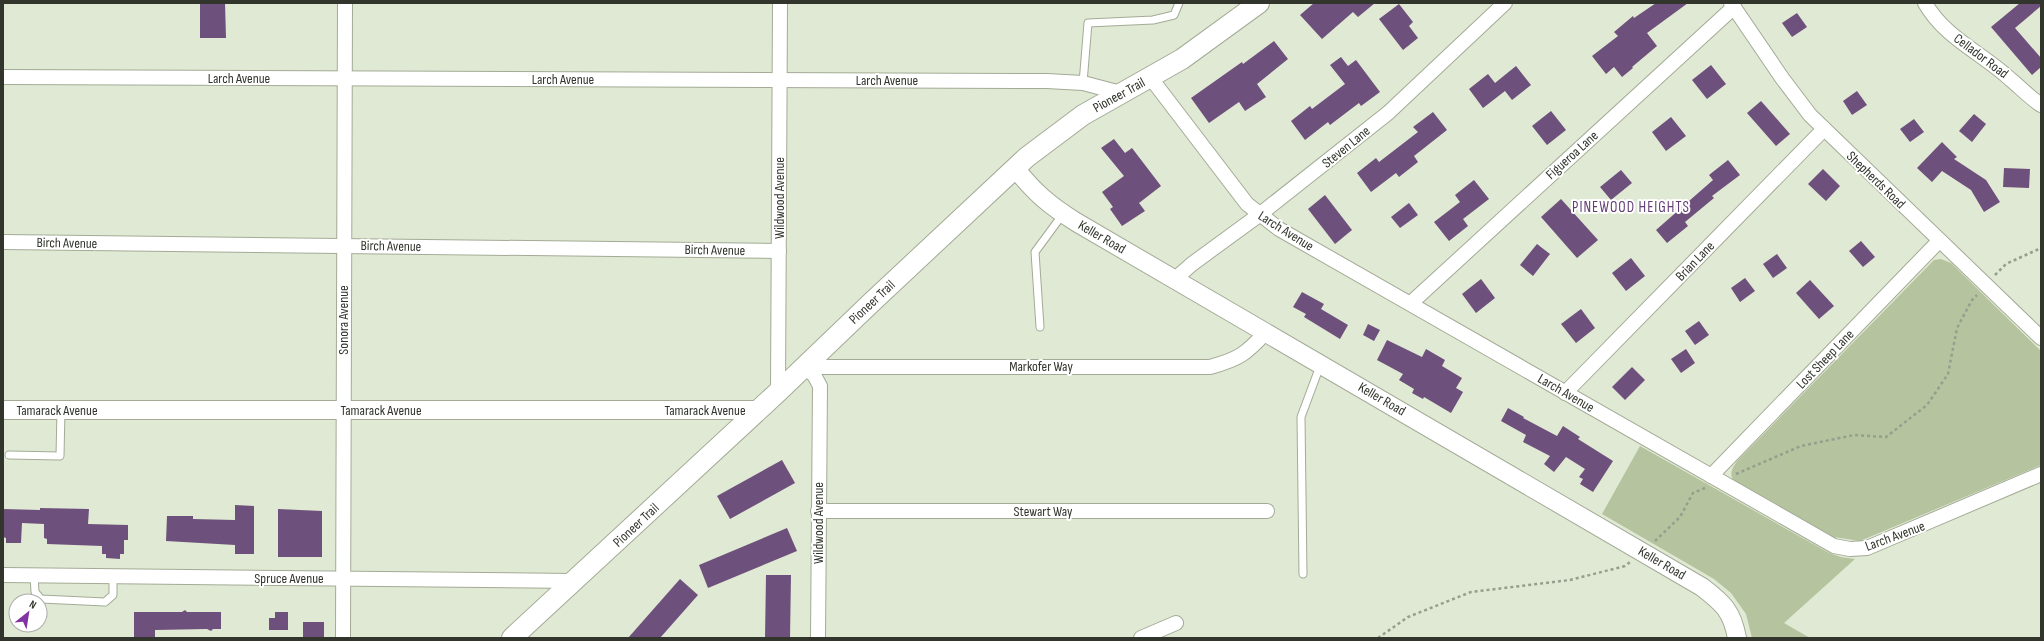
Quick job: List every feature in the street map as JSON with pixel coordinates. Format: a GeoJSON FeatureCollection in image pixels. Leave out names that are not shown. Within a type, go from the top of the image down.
{"type":"FeatureCollection","features":[{"type":"Feature","properties":{"kind":"main road","name":"Pioneer Trail"},"geometry":{"type":"LineString","coordinates":[[512,638],[759,410],[1015,168],[1054,136],[1083,115],[1150,77],[1207,42],[1259,3]]}},
{"type":"Feature","properties":{"kind":"street","name":"Sonora Avenue"},"geometry":{"type":"LineString","coordinates":[[343,638],[345,3]]}},
{"type":"Feature","properties":{"kind":"street","name":"Wildwood Avenue"},"geometry":{"type":"LineString","coordinates":[[778,392],[780,3]]}},
{"type":"Feature","properties":{"kind":"street","name":"Steven Lane"},"geometry":{"type":"LineString","coordinates":[[1175,279],[1192,264],[1259,215],[1388,113],[1505,3]]}},
{"type":"Feature","properties":{"kind":"street","name":"Cellador Road"},"geometry":{"type":"LineString","coordinates":[[1925,3],[1945,28],[1968,48],[2011,79],[2026,95],[2041,105]]}},
{"type":"Feature","properties":{"kind":"street","name":"Shepherds Road"},"geometry":{"type":"LineString","coordinates":[[1733,5],[1795,97],[1824,129],[2041,338]]}},
{"type":"Feature","properties":{"kind":"street","name":"Figueroa Lane"},"geometry":{"type":"LineString","coordinates":[[1411,303],[1733,5]]}},
{"type":"Feature","properties":{"kind":"street","name":"Larch Avenue"},"geometry":{"type":"LineString","coordinates":[[3,77],[1047,80],[1083,83],[1121,93]]}},
{"type":"Feature","properties":{"kind":"street","name":"Larch Avenue"},"geometry":{"type":"LineString","coordinates":[[1150,77],[1247,204],[1259,215],[1279,229],[1411,303],[1565,393],[1834,546],[1850,549],[1867,548],[1888,541],[2041,474]]}},
{"type":"Feature","properties":{"kind":"street","name":"Brian Lane"},"geometry":{"type":"LineString","coordinates":[[1565,393],[1824,129]]}},
{"type":"Feature","properties":{"kind":"street","name":"Keller Road"},"geometry":{"type":"LineString","coordinates":[[1015,168],[1031,188],[1049,205],[1063,214],[1702,587],[1723,604],[1734,621],[1737,638]]}},
{"type":"Feature","properties":{"kind":"street","name":"Lost Sheep Lane"},"geometry":{"type":"LineString","coordinates":[[1711,476],[1940,241]]}},
{"type":"Feature","properties":{"kind":"street","name":"Birch Avenue"},"geometry":{"type":"LineString","coordinates":[[3,242],[779,251]]}},
{"type":"Feature","properties":{"kind":"street","name":"Markofer Way"},"geometry":{"type":"LineString","coordinates":[[804,367],[1210,367],[1234,360],[1252,347],[1266,332]]}},
{"type":"Feature","properties":{"kind":"street","name":"Wildwood Avenue"},"geometry":{"type":"LineString","coordinates":[[804,367],[814,375],[820,386],[818,638]]}},
{"type":"Feature","properties":{"kind":"street","name":"Tamarack Avenue"},"geometry":{"type":"LineString","coordinates":[[3,410],[759,410]]}},
{"type":"Feature","properties":{"kind":"street","name":"Stewart Way"},"geometry":{"type":"LineString","coordinates":[[818,510],[1267,511]]}},
{"type":"Feature","properties":{"kind":"street","name":"Spruce Avenue"},"geometry":{"type":"LineString","coordinates":[[3,575],[575,581]]}},
{"type":"Feature","properties":{"kind":"street"},"geometry":{"type":"LineString","coordinates":[[1141,638],[1176,623]]}},
{"type":"Feature","properties":{"kind":"lane"},"geometry":{"type":"LineString","coordinates":[[1083,83],[1088,23],[1153,20],[1174,15],[1179,3]]}},
{"type":"Feature","properties":{"kind":"lane"},"geometry":{"type":"LineString","coordinates":[[1040,327],[1035,252],[1063,214]]}},
{"type":"Feature","properties":{"kind":"lane"},"geometry":{"type":"LineString","coordinates":[[1303,574],[1301,417],[1321,364]]}},
{"type":"Feature","properties":{"kind":"lane"},"geometry":{"type":"LineString","coordinates":[[9,455],[60,456],[61,410]]}},
{"type":"Feature","properties":{"kind":"lane"},"geometry":{"type":"LineString","coordinates":[[34,575],[35,592],[42,600],[105,602],[113,595],[113,577]]}},
{"type":"Feature","properties":{"kind":"green space"},"geometry":{"type":"Polygon","coordinates":[[[1941,259],[1951,263],[2041,351],[2041,465],[1860,541],[1834,537],[1733,480],[1731,472],[1737,461],[1934,260],[1941,259]]]}},
{"type":"Feature","properties":{"kind":"green space"},"geometry":{"type":"Polygon","coordinates":[[[1640,446],[1829,553],[1855,559],[1784,623],[1810,638],[1752,638],[1746,614],[1731,593],[1714,579],[1602,514],[1640,446]]]}},
{"type":"Feature","properties":{"kind":"building"},"geometry":{"type":"Polygon","coordinates":[[[200,3],[225,3],[226,38],[200,38],[200,3]]]}},
{"type":"Feature","properties":{"kind":"building"},"geometry":{"type":"Polygon","coordinates":[[[1314,3],[1375,3],[1358,17],[1353,12],[1322,39],[1300,15],[1314,3]]]}},
{"type":"Feature","properties":{"kind":"building"},"geometry":{"type":"Polygon","coordinates":[[[1656,3],[1688,3],[1647,33],[1657,46],[1632,67],[1633,68],[1622,77],[1614,67],[1606,74],[1592,56],[1618,36],[1614,32],[1633,16],[1634,18],[1656,3]]]}},
{"type":"Feature","properties":{"kind":"building"},"geometry":{"type":"Polygon","coordinates":[[[2020,3],[2041,3],[2041,6],[2015,28],[2041,58],[2041,67],[2032,75],[1991,27],[2020,3]]]}},
{"type":"Feature","properties":{"kind":"building"},"geometry":{"type":"Polygon","coordinates":[[[1399,4],[1413,22],[1409,26],[1418,38],[1403,50],[1379,19],[1399,4]]]}},
{"type":"Feature","properties":{"kind":"building"},"geometry":{"type":"Polygon","coordinates":[[[1797,13],[1807,27],[1792,37],[1782,23],[1797,13]]]}},
{"type":"Feature","properties":{"kind":"building"},"geometry":{"type":"Polygon","coordinates":[[[1274,41],[1288,59],[1257,84],[1266,97],[1245,111],[1239,102],[1209,123],[1191,98],[1242,62],[1243,64],[1274,41]]]}},
{"type":"Feature","properties":{"kind":"building"},"geometry":{"type":"Polygon","coordinates":[[[1341,57],[1348,66],[1356,60],[1380,92],[1361,106],[1359,103],[1330,125],[1328,122],[1305,140],[1291,121],[1310,106],[1312,109],[1345,84],[1330,65],[1341,57]]]}},
{"type":"Feature","properties":{"kind":"building"},"geometry":{"type":"Polygon","coordinates":[[[1711,65],[1726,84],[1707,99],[1692,80],[1711,65]]]}},
{"type":"Feature","properties":{"kind":"building"},"geometry":{"type":"Polygon","coordinates":[[[1516,66],[1531,85],[1512,100],[1505,91],[1483,108],[1469,89],[1488,74],[1495,83],[1516,66]]]}},
{"type":"Feature","properties":{"kind":"building"},"geometry":{"type":"Polygon","coordinates":[[[1857,91],[1867,105],[1852,115],[1843,101],[1857,91]]]}},
{"type":"Feature","properties":{"kind":"building"},"geometry":{"type":"Polygon","coordinates":[[[1761,101],[1790,134],[1776,146],[1747,113],[1761,101]]]}},
{"type":"Feature","properties":{"kind":"building"},"geometry":{"type":"Polygon","coordinates":[[[1551,111],[1566,130],[1547,145],[1532,126],[1551,111]]]}},
{"type":"Feature","properties":{"kind":"building"},"geometry":{"type":"Polygon","coordinates":[[[1433,112],[1447,130],[1414,156],[1418,162],[1399,177],[1396,173],[1371,192],[1357,173],[1376,158],[1379,162],[1418,132],[1413,127],[1433,112]]]}},
{"type":"Feature","properties":{"kind":"building"},"geometry":{"type":"Polygon","coordinates":[[[1974,114],[1986,124],[1972,142],[1959,131],[1974,114]]]}},
{"type":"Feature","properties":{"kind":"building"},"geometry":{"type":"Polygon","coordinates":[[[1671,117],[1686,136],[1666,151],[1652,132],[1671,117]]]}},
{"type":"Feature","properties":{"kind":"building"},"geometry":{"type":"Polygon","coordinates":[[[1914,119],[1924,132],[1910,142],[1900,129],[1914,119]]]}},
{"type":"Feature","properties":{"kind":"building"},"geometry":{"type":"Polygon","coordinates":[[[1114,139],[1125,153],[1132,148],[1161,186],[1139,203],[1145,211],[1122,226],[1110,209],[1113,207],[1102,192],[1124,176],[1101,148],[1114,139]]]}},
{"type":"Feature","properties":{"kind":"building"},"geometry":{"type":"Polygon","coordinates":[[[1942,142],[1957,157],[1954,159],[1986,180],[2000,202],[1984,212],[1971,190],[1942,171],[1932,182],[1917,168],[1942,142]]]}},
{"type":"Feature","properties":{"kind":"building"},"geometry":{"type":"Polygon","coordinates":[[[1728,160],[1740,175],[1712,196],[1714,198],[1685,222],[1688,226],[1667,243],[1656,230],[1713,180],[1709,175],[1728,160]]]}},
{"type":"Feature","properties":{"kind":"building"},"geometry":{"type":"Polygon","coordinates":[[[2004,168],[2030,169],[2029,188],[2003,187],[2004,168]]]}},
{"type":"Feature","properties":{"kind":"building"},"geometry":{"type":"Polygon","coordinates":[[[1823,169],[1840,186],[1826,201],[1808,184],[1823,169]]]}},
{"type":"Feature","properties":{"kind":"building"},"geometry":{"type":"Polygon","coordinates":[[[1621,170],[1632,183],[1611,200],[1600,187],[1621,170]]]}},
{"type":"Feature","properties":{"kind":"building"},"geometry":{"type":"Polygon","coordinates":[[[1474,180],[1489,199],[1463,219],[1468,226],[1449,241],[1434,222],[1460,202],[1455,195],[1474,180]]]}},
{"type":"Feature","properties":{"kind":"building"},"geometry":{"type":"Polygon","coordinates":[[[1325,195],[1352,230],[1335,244],[1308,209],[1325,195]]]}},
{"type":"Feature","properties":{"kind":"building"},"geometry":{"type":"Polygon","coordinates":[[[1561,199],[1598,240],[1577,258],[1541,217],[1561,199]]]}},
{"type":"Feature","properties":{"kind":"building"},"geometry":{"type":"Polygon","coordinates":[[[1409,203],[1418,215],[1400,228],[1391,217],[1409,203]]]}},
{"type":"Feature","properties":{"kind":"building"},"geometry":{"type":"Polygon","coordinates":[[[1861,241],[1875,257],[1863,267],[1849,251],[1861,241]]]}},
{"type":"Feature","properties":{"kind":"building"},"geometry":{"type":"Polygon","coordinates":[[[1537,244],[1550,254],[1533,276],[1520,265],[1537,244]]]}},
{"type":"Feature","properties":{"kind":"building"},"geometry":{"type":"Polygon","coordinates":[[[1777,254],[1787,268],[1773,278],[1763,264],[1777,254]]]}},
{"type":"Feature","properties":{"kind":"building"},"geometry":{"type":"Polygon","coordinates":[[[1631,258],[1645,276],[1626,291],[1612,273],[1631,258]]]}},
{"type":"Feature","properties":{"kind":"building"},"geometry":{"type":"Polygon","coordinates":[[[1745,278],[1755,291],[1740,302],[1731,288],[1745,278]]]}},
{"type":"Feature","properties":{"kind":"building"},"geometry":{"type":"Polygon","coordinates":[[[1481,279],[1495,298],[1476,313],[1462,294],[1481,279]]]}},
{"type":"Feature","properties":{"kind":"building"},"geometry":{"type":"Polygon","coordinates":[[[1810,280],[1834,306],[1819,319],[1796,293],[1810,280]]]}},
{"type":"Feature","properties":{"kind":"building"},"geometry":{"type":"Polygon","coordinates":[[[1302,292],[1324,304],[1321,309],[1348,325],[1340,339],[1304,317],[1306,314],[1293,307],[1302,292]]]}},
{"type":"Feature","properties":{"kind":"building"},"geometry":{"type":"Polygon","coordinates":[[[1581,309],[1595,328],[1576,343],[1561,324],[1581,309]]]}},
{"type":"Feature","properties":{"kind":"building"},"geometry":{"type":"Polygon","coordinates":[[[1699,321],[1709,335],[1695,345],[1685,331],[1699,321]]]}},
{"type":"Feature","properties":{"kind":"building"},"geometry":{"type":"Polygon","coordinates":[[[1368,324],[1380,330],[1374,341],[1363,335],[1368,324]]]}},
{"type":"Feature","properties":{"kind":"building"},"geometry":{"type":"Polygon","coordinates":[[[1387,340],[1422,357],[1426,349],[1445,360],[1442,366],[1462,378],[1456,388],[1463,392],[1451,413],[1424,397],[1423,399],[1412,393],[1414,389],[1399,380],[1403,374],[1377,360],[1387,340]]]}},
{"type":"Feature","properties":{"kind":"building"},"geometry":{"type":"Polygon","coordinates":[[[1686,349],[1695,363],[1681,373],[1671,359],[1686,349]]]}},
{"type":"Feature","properties":{"kind":"building"},"geometry":{"type":"Polygon","coordinates":[[[1632,367],[1645,380],[1625,400],[1612,387],[1632,367]]]}},
{"type":"Feature","properties":{"kind":"building"},"geometry":{"type":"Polygon","coordinates":[[[1508,408],[1524,417],[1523,418],[1557,436],[1563,426],[1580,437],[1578,439],[1613,461],[1593,492],[1580,484],[1583,479],[1579,477],[1585,469],[1566,457],[1554,472],[1544,464],[1550,456],[1523,442],[1526,435],[1501,421],[1508,408]]]}},
{"type":"Feature","properties":{"kind":"building"},"geometry":{"type":"Polygon","coordinates":[[[782,460],[795,483],[730,519],[717,496],[782,460]]]}},
{"type":"Feature","properties":{"kind":"building"},"geometry":{"type":"Polygon","coordinates":[[[235,505],[254,506],[254,554],[235,554],[235,545],[166,541],[167,516],[193,516],[193,519],[235,520],[235,505]]]}},
{"type":"Feature","properties":{"kind":"building"},"geometry":{"type":"Polygon","coordinates":[[[40,508],[89,509],[88,524],[128,525],[128,540],[124,540],[124,554],[120,554],[120,559],[106,558],[106,554],[102,554],[102,546],[47,544],[47,539],[44,538],[44,524],[22,523],[21,543],[6,543],[6,538],[3,537],[3,509],[40,510],[40,508]]]}},
{"type":"Feature","properties":{"kind":"building"},"geometry":{"type":"Polygon","coordinates":[[[278,509],[322,511],[322,557],[278,557],[278,509]]]}},
{"type":"Feature","properties":{"kind":"building"},"geometry":{"type":"Polygon","coordinates":[[[787,528],[797,551],[708,588],[699,565],[787,528]]]}},
{"type":"Feature","properties":{"kind":"building"},"geometry":{"type":"Polygon","coordinates":[[[766,575],[791,575],[790,638],[765,638],[766,575]]]}},
{"type":"Feature","properties":{"kind":"building"},"geometry":{"type":"Polygon","coordinates":[[[680,579],[698,595],[660,638],[628,638],[680,579]]]}},
{"type":"Feature","properties":{"kind":"building"},"geometry":{"type":"Polygon","coordinates":[[[185,610],[187,612],[221,612],[221,629],[213,629],[211,631],[207,629],[155,630],[155,638],[134,638],[134,612],[182,612],[185,610]]]}},
{"type":"Feature","properties":{"kind":"building"},"geometry":{"type":"Polygon","coordinates":[[[275,612],[288,612],[288,630],[269,630],[269,618],[275,618],[275,612]]]}},
{"type":"Feature","properties":{"kind":"building"},"geometry":{"type":"Polygon","coordinates":[[[303,622],[324,622],[324,638],[303,638],[303,622]]]}},
{"type":"Feature","properties":{"kind":"district","name":"PINEWOOD HEIGHTS"},"geometry":{"type":"Point","coordinates":[1631,207]}}]}
